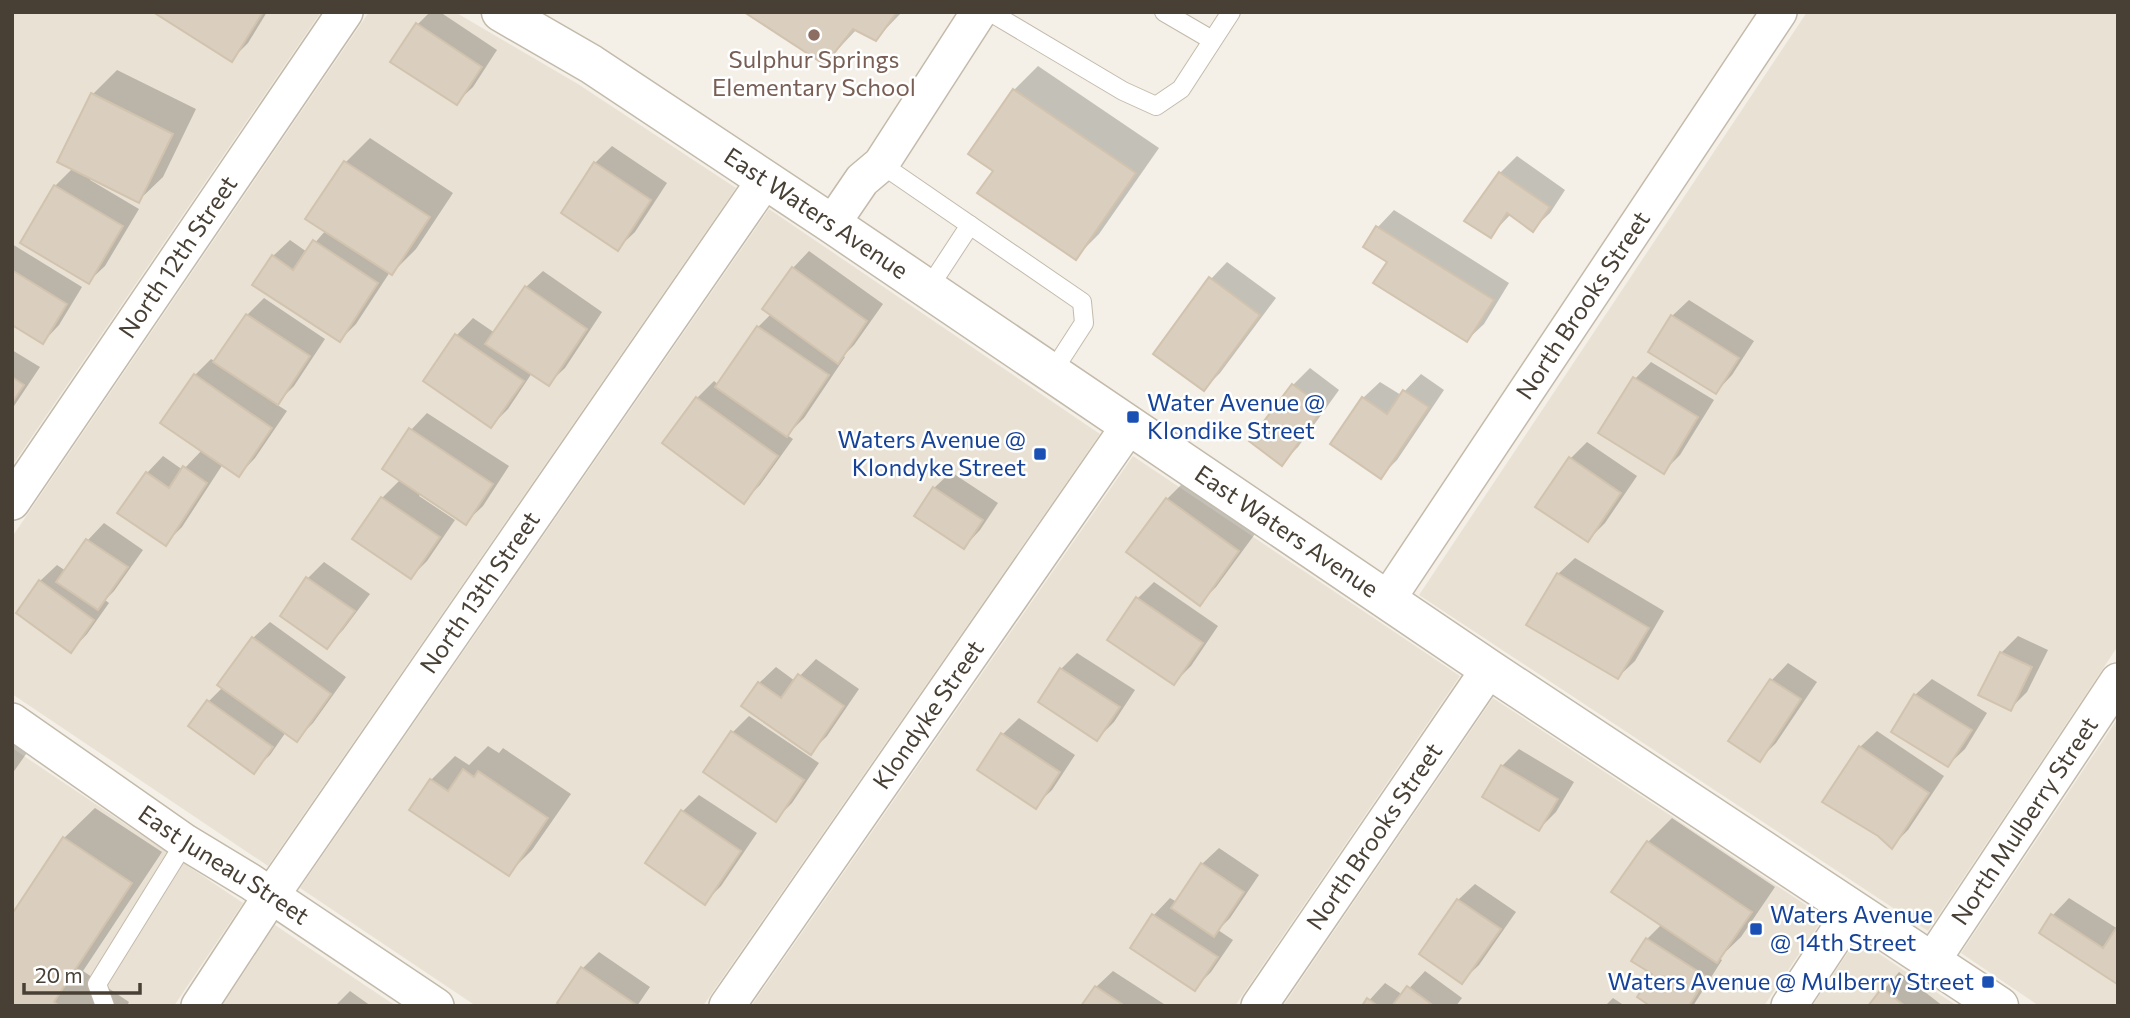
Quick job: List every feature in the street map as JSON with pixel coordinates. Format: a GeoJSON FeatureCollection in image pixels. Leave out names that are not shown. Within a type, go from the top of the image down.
{"type":"FeatureCollection","features":[{"type":"Feature","properties":{"kind":"street","name":"North 12th Street"},"geometry":{"type":"LineString","coordinates":[[12,502],[345,12]]}},
{"type":"Feature","properties":{"kind":"street","name":"East Waters Avenue"},"geometry":{"type":"LineString","coordinates":[[501,12],[591,65],[832,224],[1489,669],[1999,1006]]}},
{"type":"Feature","properties":{"kind":"street"},"geometry":{"type":"LineString","coordinates":[[832,224],[862,180],[881,164],[979,12]]}},
{"type":"Feature","properties":{"kind":"street","name":"North Brooks Street"},"geometry":{"type":"LineString","coordinates":[[1387,600],[1779,12]]}},
{"type":"Feature","properties":{"kind":"street","name":"North 13th Street"},"geometry":{"type":"LineString","coordinates":[[199,1006],[271,895],[765,180]]}},
{"type":"Feature","properties":{"kind":"street","name":"Klondyke Street"},"geometry":{"type":"LineString","coordinates":[[727,1006],[1129,426]]}},
{"type":"Feature","properties":{"kind":"street","name":"North Brooks Street"},"geometry":{"type":"LineString","coordinates":[[1259,1006],[1489,669]]}},
{"type":"Feature","properties":{"kind":"street","name":"North Mulberry Street"},"geometry":{"type":"LineString","coordinates":[[1932,961],[2118,681]]}},
{"type":"Feature","properties":{"kind":"street","name":"East Juneau Street"},"geometry":{"type":"LineString","coordinates":[[12,722],[186,842],[271,895],[436,1006]]}},
{"type":"Feature","properties":{"kind":"street"},"geometry":{"type":"LineString","coordinates":[[1789,1006],[1853,909]]}},
{"type":"Feature","properties":{"kind":"lane"},"geometry":{"type":"LineString","coordinates":[[990,12],[1122,91],[1156,106],[1181,89],[1231,12]]}},
{"type":"Feature","properties":{"kind":"lane"},"geometry":{"type":"LineString","coordinates":[[1164,12],[1212,40]]}},
{"type":"Feature","properties":{"kind":"lane"},"geometry":{"type":"LineString","coordinates":[[881,164],[1082,302],[1084,323],[1051,374]]}},
{"type":"Feature","properties":{"kind":"lane"},"geometry":{"type":"LineString","coordinates":[[928,289],[970,225]]}},
{"type":"Feature","properties":{"kind":"lane"},"geometry":{"type":"LineString","coordinates":[[105,1006],[97,984],[174,856],[186,842]]}},
{"type":"Feature","properties":{"kind":"shaded area"},"geometry":{"type":"Polygon","coordinates":[[[12,12],[321,12],[12,466],[12,12]]]}},
{"type":"Feature","properties":{"kind":"shaded area"},"geometry":{"type":"Polygon","coordinates":[[[369,12],[455,12],[578,84],[736,188],[268,866],[12,694],[12,537],[369,12]]]}},
{"type":"Feature","properties":{"kind":"shaded area"},"geometry":{"type":"Polygon","coordinates":[[[1807,12],[2118,12],[2118,646],[1928,931],[1419,595],[1807,12]]]}},
{"type":"Feature","properties":{"kind":"shaded area"},"geometry":{"type":"Polygon","coordinates":[[[769,209],[1100,434],[703,1006],[476,1006],[300,888],[769,209]]]}},
{"type":"Feature","properties":{"kind":"shaded area"},"geometry":{"type":"Polygon","coordinates":[[[1133,456],[1460,676],[1235,1006],[751,1006],[1133,456]]]}},
{"type":"Feature","properties":{"kind":"shaded area"},"geometry":{"type":"Polygon","coordinates":[[[1493,698],[1824,917],[1764,1006],[1283,1006],[1493,698]]]}},
{"type":"Feature","properties":{"kind":"shaded area"},"geometry":{"type":"Polygon","coordinates":[[[2118,718],[2118,1006],[2039,1006],[1961,953],[2118,718]]]}},
{"type":"Feature","properties":{"kind":"shaded area"},"geometry":{"type":"Polygon","coordinates":[[[12,748],[243,903],[174,1006],[12,1006],[12,748]]]}},
{"type":"Feature","properties":{"kind":"shaded area"},"geometry":{"type":"Polygon","coordinates":[[[275,925],[396,1006],[222,1006],[275,925]]]}},
{"type":"Feature","properties":{"kind":"shaded area"},"geometry":{"type":"Polygon","coordinates":[[[1857,939],[1957,1006],[1812,1006],[1857,939]]]}},
{"type":"Feature","properties":{"kind":"building"},"geometry":{"type":"Polygon","coordinates":[[[153,12],[263,12],[232,62],[153,12]]]}},
{"type":"Feature","properties":{"kind":"building","name":"Sulphur Springs Elementary School"},"geometry":{"type":"Polygon","coordinates":[[[744,12],[897,12],[876,41],[853,29],[825,65],[744,12]]]}},
{"type":"Feature","properties":{"kind":"building"},"geometry":{"type":"Polygon","coordinates":[[[416,23],[482,67],[457,105],[390,62],[416,23]]]}},
{"type":"Feature","properties":{"kind":"building"},"geometry":{"type":"Polygon","coordinates":[[[1013,89],[1136,173],[1076,260],[977,193],[993,171],[968,154],[1013,89]]]}},
{"type":"Feature","properties":{"kind":"building"},"geometry":{"type":"Polygon","coordinates":[[[91,93],[173,134],[139,203],[57,162],[91,93]]]}},
{"type":"Feature","properties":{"kind":"building"},"geometry":{"type":"Polygon","coordinates":[[[344,161],[430,217],[392,275],[305,219],[344,161]]]}},
{"type":"Feature","properties":{"kind":"building"},"geometry":{"type":"Polygon","coordinates":[[[594,162],[651,200],[618,251],[561,213],[594,162]]]}},
{"type":"Feature","properties":{"kind":"building"},"geometry":{"type":"Polygon","coordinates":[[[1499,172],[1550,207],[1533,232],[1507,213],[1491,238],[1464,221],[1499,172]]]}},
{"type":"Feature","properties":{"kind":"building"},"geometry":{"type":"Polygon","coordinates":[[[54,185],[123,226],[89,284],[20,243],[54,185]]]}},
{"type":"Feature","properties":{"kind":"building"},"geometry":{"type":"Polygon","coordinates":[[[1376,226],[1494,300],[1467,342],[1373,283],[1387,262],[1363,247],[1376,226]]]}},
{"type":"Feature","properties":{"kind":"building"},"geometry":{"type":"Polygon","coordinates":[[[313,240],[378,283],[340,342],[252,285],[272,255],[293,270],[313,240]]]}},
{"type":"Feature","properties":{"kind":"building"},"geometry":{"type":"Polygon","coordinates":[[[792,267],[867,321],[838,364],[762,309],[792,267]]]}},
{"type":"Feature","properties":{"kind":"building"},"geometry":{"type":"Polygon","coordinates":[[[12,270],[67,304],[43,344],[12,325],[12,270]]]}},
{"type":"Feature","properties":{"kind":"building"},"geometry":{"type":"Polygon","coordinates":[[[1209,277],[1260,315],[1204,391],[1153,354],[1209,277]]]}},
{"type":"Feature","properties":{"kind":"building"},"geometry":{"type":"Polygon","coordinates":[[[525,286],[587,329],[549,386],[485,344],[525,286]]]}},
{"type":"Feature","properties":{"kind":"building"},"geometry":{"type":"Polygon","coordinates":[[[246,314],[310,356],[278,405],[213,362],[246,314]]]}},
{"type":"Feature","properties":{"kind":"building"},"geometry":{"type":"Polygon","coordinates":[[[1671,315],[1739,358],[1716,394],[1648,352],[1671,315]]]}},
{"type":"Feature","properties":{"kind":"building"},"geometry":{"type":"Polygon","coordinates":[[[757,326],[829,375],[787,437],[715,387],[757,326]]]}},
{"type":"Feature","properties":{"kind":"building"},"geometry":{"type":"Polygon","coordinates":[[[455,334],[524,381],[491,428],[423,381],[455,334]]]}},
{"type":"Feature","properties":{"kind":"building"},"geometry":{"type":"Polygon","coordinates":[[[194,374],[272,428],[239,477],[160,423],[194,374]]]}},
{"type":"Feature","properties":{"kind":"building"},"geometry":{"type":"Polygon","coordinates":[[[12,377],[24,385],[12,403],[12,377]]]}},
{"type":"Feature","properties":{"kind":"building"},"geometry":{"type":"Polygon","coordinates":[[[1633,377],[1698,417],[1664,474],[1598,433],[1633,377]]]}},
{"type":"Feature","properties":{"kind":"building"},"geometry":{"type":"Polygon","coordinates":[[[1292,384],[1324,407],[1282,466],[1249,441],[1292,384]]]}},
{"type":"Feature","properties":{"kind":"building"},"geometry":{"type":"Polygon","coordinates":[[[1403,390],[1429,407],[1381,479],[1330,444],[1362,397],[1387,414],[1403,390]]]}},
{"type":"Feature","properties":{"kind":"building"},"geometry":{"type":"Polygon","coordinates":[[[696,397],[778,456],[744,504],[662,443],[696,397]]]}},
{"type":"Feature","properties":{"kind":"building"},"geometry":{"type":"Polygon","coordinates":[[[409,428],[493,484],[466,525],[382,469],[409,428]]]}},
{"type":"Feature","properties":{"kind":"building"},"geometry":{"type":"Polygon","coordinates":[[[1569,457],[1621,493],[1588,542],[1535,507],[1569,457]]]}},
{"type":"Feature","properties":{"kind":"building"},"geometry":{"type":"Polygon","coordinates":[[[183,466],[207,483],[166,546],[117,513],[146,472],[169,488],[183,466]]]}},
{"type":"Feature","properties":{"kind":"building"},"geometry":{"type":"Polygon","coordinates":[[[933,487],[983,520],[964,549],[914,516],[933,487]]]}},
{"type":"Feature","properties":{"kind":"building"},"geometry":{"type":"Polygon","coordinates":[[[381,497],[440,537],[411,579],[352,539],[381,497]]]}},
{"type":"Feature","properties":{"kind":"building"},"geometry":{"type":"Polygon","coordinates":[[[1166,498],[1239,551],[1200,606],[1126,552],[1166,498]]]}},
{"type":"Feature","properties":{"kind":"building"},"geometry":{"type":"Polygon","coordinates":[[[86,539],[128,567],[98,610],[56,582],[86,539]]]}},
{"type":"Feature","properties":{"kind":"building"},"geometry":{"type":"Polygon","coordinates":[[[1557,573],[1649,628],[1618,679],[1526,625],[1557,573]]]}},
{"type":"Feature","properties":{"kind":"building"},"geometry":{"type":"Polygon","coordinates":[[[306,577],[355,611],[327,649],[280,616],[306,577]]]}},
{"type":"Feature","properties":{"kind":"building"},"geometry":{"type":"Polygon","coordinates":[[[39,580],[94,620],[71,653],[16,613],[39,580]]]}},
{"type":"Feature","properties":{"kind":"building"},"geometry":{"type":"Polygon","coordinates":[[[1136,597],[1203,643],[1174,685],[1107,640],[1136,597]]]}},
{"type":"Feature","properties":{"kind":"building"},"geometry":{"type":"Polygon","coordinates":[[[252,637],[331,694],[297,742],[217,685],[252,637]]]}},
{"type":"Feature","properties":{"kind":"building"},"geometry":{"type":"Polygon","coordinates":[[[2000,652],[2032,667],[2011,711],[1978,695],[2000,652]]]}},
{"type":"Feature","properties":{"kind":"building"},"geometry":{"type":"Polygon","coordinates":[[[1060,668],[1120,707],[1097,741],[1038,702],[1060,668]]]}},
{"type":"Feature","properties":{"kind":"building"},"geometry":{"type":"Polygon","coordinates":[[[798,674],[844,706],[811,755],[741,706],[758,682],[781,698],[798,674]]]}},
{"type":"Feature","properties":{"kind":"building"},"geometry":{"type":"Polygon","coordinates":[[[1770,679],[1801,699],[1760,762],[1728,741],[1770,679]]]}},
{"type":"Feature","properties":{"kind":"building"},"geometry":{"type":"Polygon","coordinates":[[[1914,694],[1972,730],[1948,767],[1891,732],[1914,694]]]}},
{"type":"Feature","properties":{"kind":"building"},"geometry":{"type":"Polygon","coordinates":[[[207,700],[273,747],[254,774],[188,726],[207,700]]]}},
{"type":"Feature","properties":{"kind":"building"},"geometry":{"type":"Polygon","coordinates":[[[731,731],[804,780],[776,822],[703,772],[731,731]]]}},
{"type":"Feature","properties":{"kind":"building"},"geometry":{"type":"Polygon","coordinates":[[[1001,733],[1060,772],[1036,809],[977,770],[1001,733]]]}},
{"type":"Feature","properties":{"kind":"building"},"geometry":{"type":"Polygon","coordinates":[[[1859,746],[1929,793],[1892,849],[1878,836],[1822,802],[1859,746]]]}},
{"type":"Feature","properties":{"kind":"building"},"geometry":{"type":"Polygon","coordinates":[[[1501,765],[1558,799],[1539,831],[1482,797],[1501,765]]]}},
{"type":"Feature","properties":{"kind":"building"},"geometry":{"type":"Polygon","coordinates":[[[463,769],[474,777],[478,771],[548,818],[509,876],[409,810],[430,779],[448,791],[463,769]]]}},
{"type":"Feature","properties":{"kind":"building"},"geometry":{"type":"Polygon","coordinates":[[[681,810],[741,851],[705,905],[645,863],[681,810]]]}},
{"type":"Feature","properties":{"kind":"building"},"geometry":{"type":"Polygon","coordinates":[[[63,837],[132,883],[54,1002],[59,1006],[12,1006],[12,914],[63,837]]]}},
{"type":"Feature","properties":{"kind":"building"},"geometry":{"type":"Polygon","coordinates":[[[1647,841],[1752,912],[1717,963],[1611,892],[1647,841]]]}},
{"type":"Feature","properties":{"kind":"building"},"geometry":{"type":"Polygon","coordinates":[[[1201,863],[1244,892],[1214,937],[1171,908],[1201,863]]]}},
{"type":"Feature","properties":{"kind":"building"},"geometry":{"type":"Polygon","coordinates":[[[1457,899],[1501,929],[1462,984],[1419,954],[1457,899]]]}},
{"type":"Feature","properties":{"kind":"building"},"geometry":{"type":"Polygon","coordinates":[[[1152,914],[1218,957],[1195,991],[1130,948],[1152,914]]]}},
{"type":"Feature","properties":{"kind":"building"},"geometry":{"type":"Polygon","coordinates":[[[2051,914],[2103,948],[2116,928],[2118,929],[2117,984],[2039,933],[2051,914]]]}},
{"type":"Feature","properties":{"kind":"building"},"geometry":{"type":"Polygon","coordinates":[[[1646,938],[1707,977],[1689,1006],[1650,1006],[1637,997],[1652,974],[1631,961],[1646,938]]]}},
{"type":"Feature","properties":{"kind":"building"},"geometry":{"type":"Polygon","coordinates":[[[581,967],[635,1004],[561,1006],[557,1003],[581,967]]]}},
{"type":"Feature","properties":{"kind":"building"},"geometry":{"type":"Polygon","coordinates":[[[1095,986],[1125,1006],[1081,1006],[1095,986]]]}},
{"type":"Feature","properties":{"kind":"building"},"geometry":{"type":"Polygon","coordinates":[[[1407,986],[1434,1006],[1392,1006],[1407,986]]]}},
{"type":"Feature","properties":{"kind":"building"},"geometry":{"type":"Polygon","coordinates":[[[1882,988],[1905,1006],[1868,1006],[1882,988]]]}},
{"type":"Feature","properties":{"kind":"building"},"geometry":{"type":"Polygon","coordinates":[[[1367,998],[1378,1006],[1362,1006],[1367,998]]]}},
{"type":"Feature","properties":{"kind":"place","name":"Sulphur Springs Elementary School"},"geometry":{"type":"Point","coordinates":[814,35]}},
{"type":"Feature","properties":{"kind":"place","name":"Water Avenue @ Klondike Street"},"geometry":{"type":"Point","coordinates":[1133,417]}},
{"type":"Feature","properties":{"kind":"place","name":"Waters Avenue @ Klondyke Street"},"geometry":{"type":"Point","coordinates":[1040,454]}},
{"type":"Feature","properties":{"kind":"place","name":"Waters Avenue @ 14th Street"},"geometry":{"type":"Point","coordinates":[1756,929]}},
{"type":"Feature","properties":{"kind":"place","name":"Waters Avenue @ Mulberry Street"},"geometry":{"type":"Point","coordinates":[1988,982]}}]}
